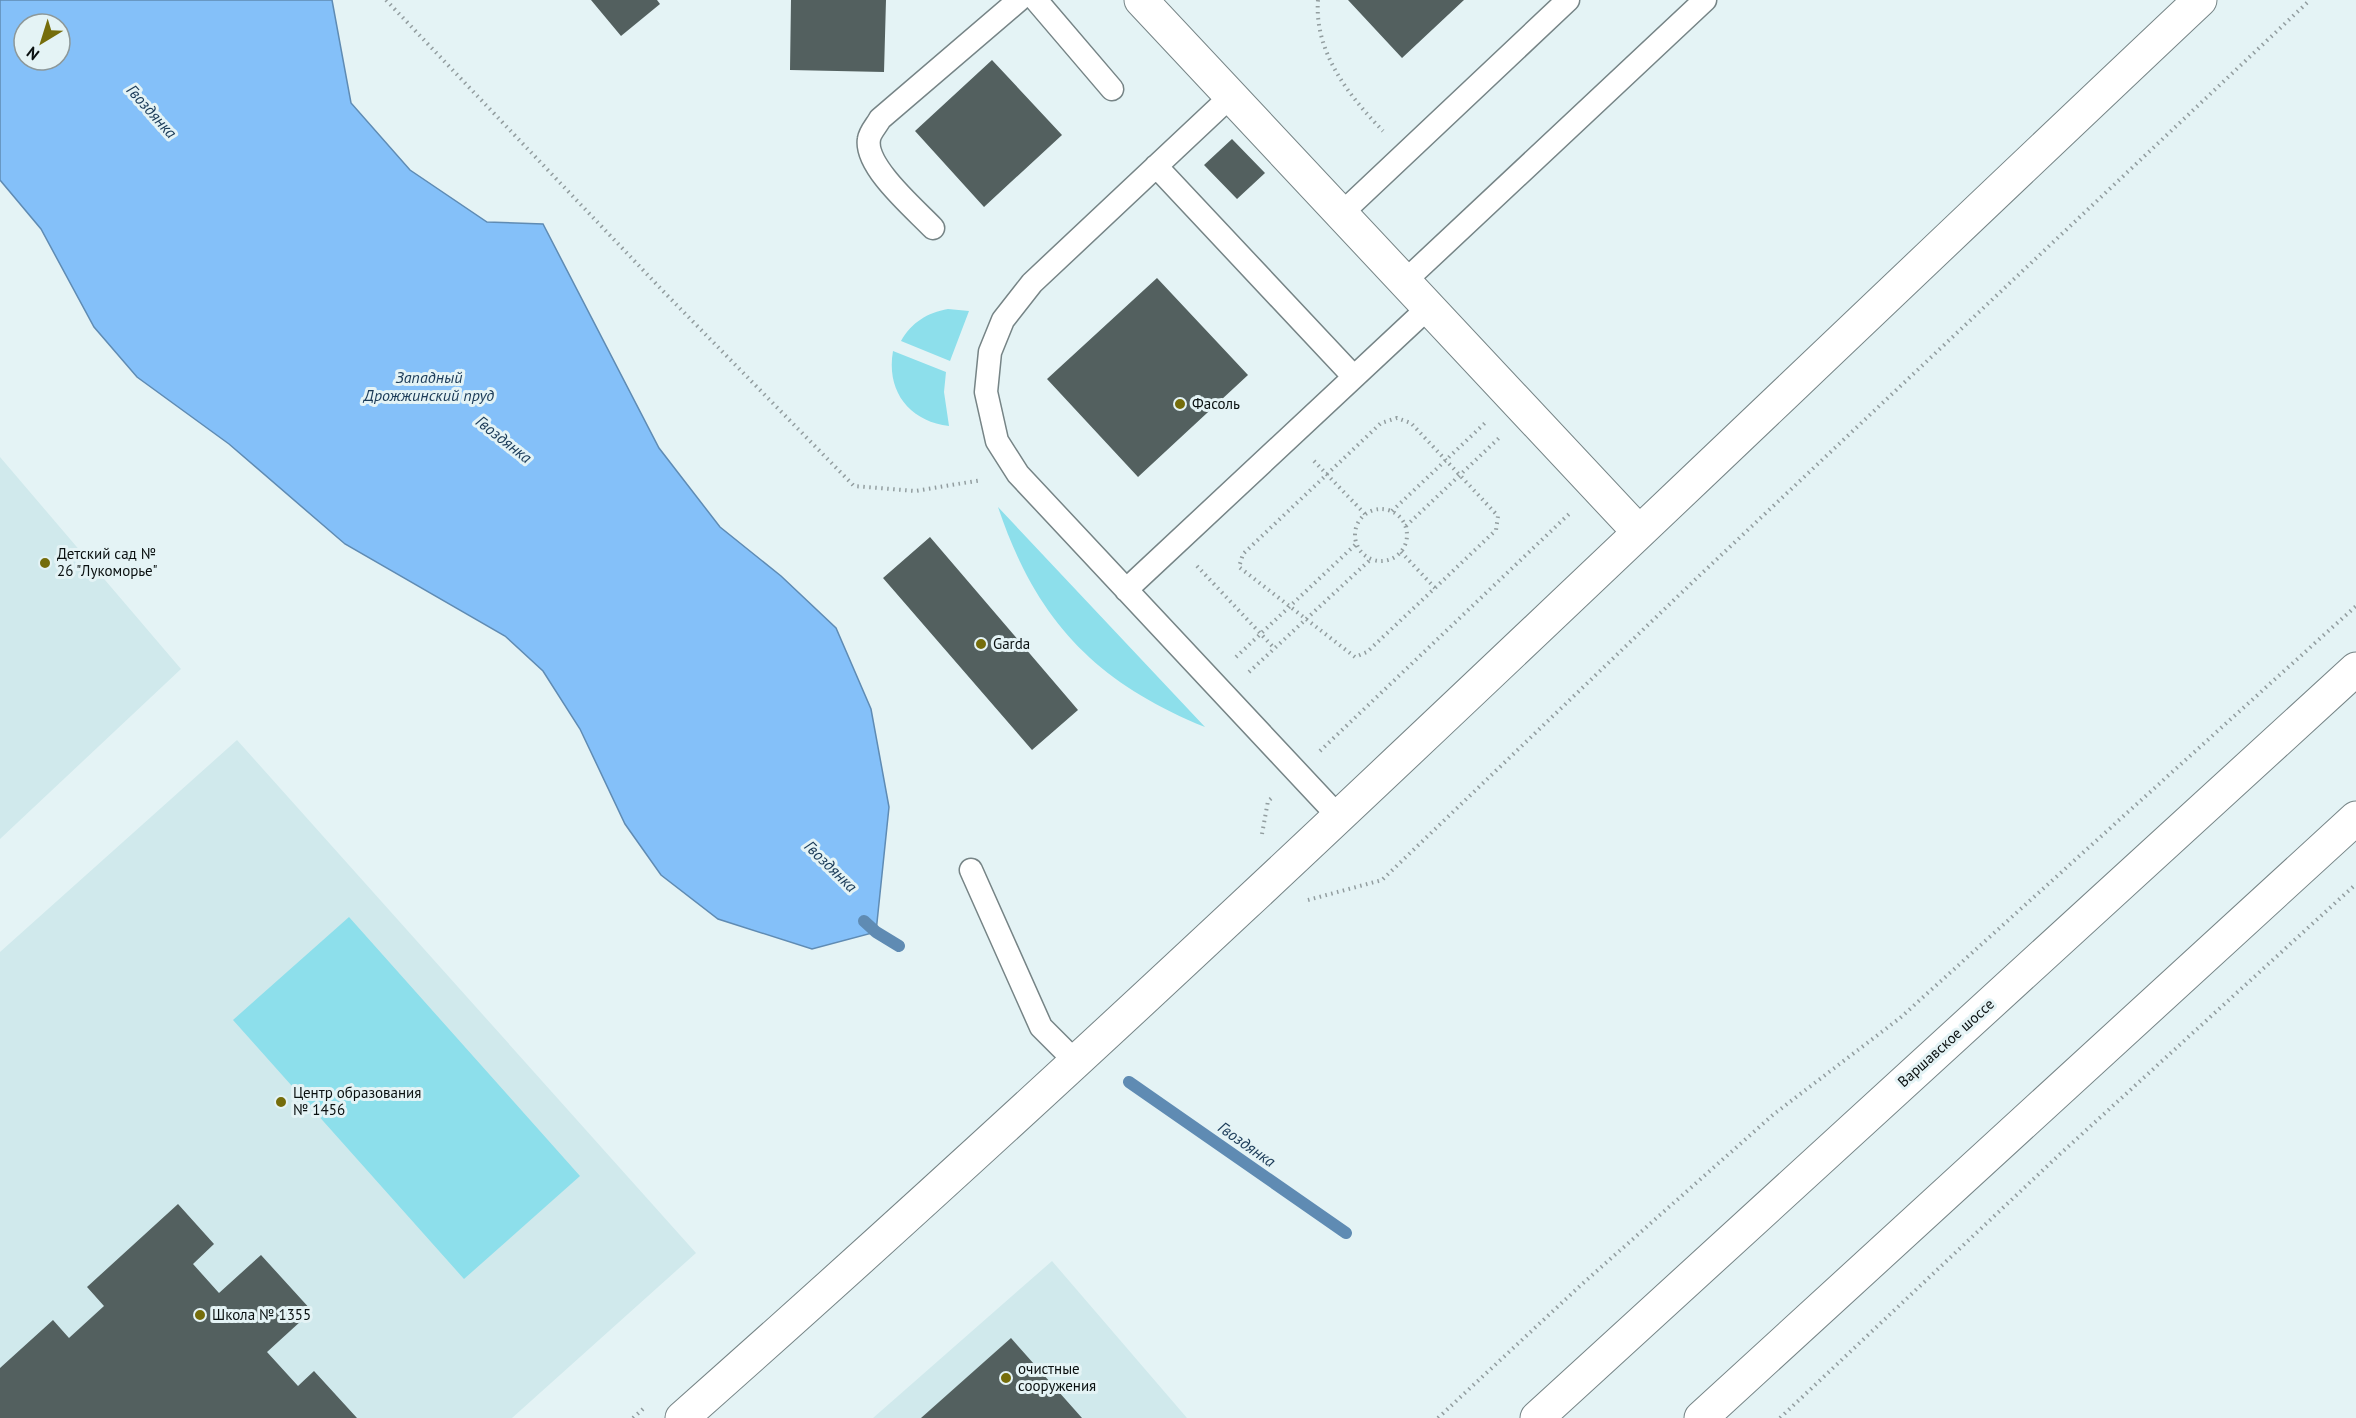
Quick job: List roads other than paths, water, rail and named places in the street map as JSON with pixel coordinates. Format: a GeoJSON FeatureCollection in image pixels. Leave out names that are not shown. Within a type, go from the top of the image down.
{"type":"FeatureCollection","features":[{"type":"Feature","properties":{"kind":"street"},"geometry":{"type":"LineString","coordinates":[[1141,0],[1639,532]]}},
{"type":"Feature","properties":{"kind":"street"},"geometry":{"type":"LineString","coordinates":[[684,1417],[865,1256],[1340,816],[2200,0]]}},
{"type":"Feature","properties":{"kind":"street","name":"Варшавское шоссе"},"geometry":{"type":"LineString","coordinates":[[1537,1418],[2356,669]]}},
{"type":"Feature","properties":{"kind":"street"},"geometry":{"type":"LineString","coordinates":[[1701,1418],[2356,818]]}},
{"type":"Feature","properties":{"kind":"lane"},"geometry":{"type":"LineString","coordinates":[[933,228],[877,168],[868,151],[869,137],[880,119],[1019,0]]}},
{"type":"Feature","properties":{"kind":"lane"},"geometry":{"type":"LineString","coordinates":[[1036,0],[1112,89]]}},
{"type":"Feature","properties":{"kind":"lane"},"geometry":{"type":"LineString","coordinates":[[1341,214],[1568,0]]}},
{"type":"Feature","properties":{"kind":"lane"},"geometry":{"type":"LineString","coordinates":[[1404,282],[1705,0]]}},
{"type":"Feature","properties":{"kind":"lane"},"geometry":{"type":"LineString","coordinates":[[1231,96],[1032,283],[1003,320],[990,352],[986,392],[997,441],[1018,474],[1340,816]]}},
{"type":"Feature","properties":{"kind":"lane"},"geometry":{"type":"LineString","coordinates":[[1156,166],[1354,377]]}},
{"type":"Feature","properties":{"kind":"lane"},"geometry":{"type":"LineString","coordinates":[[1126,590],[1428,307]]}},
{"type":"Feature","properties":{"kind":"lane"},"geometry":{"type":"LineString","coordinates":[[971,870],[1041,1027],[1075,1061]]}},
{"type":"Feature","properties":{"kind":"water","name":"Западный Дрожжинский пруд"},"geometry":{"type":"Polygon","coordinates":[[[0,0],[332,0],[351,103],[410,170],[487,222],[543,224],[659,448],[720,527],[781,576],[836,628],[871,709],[889,807],[876,932],[812,949],[718,919],[661,875],[625,824],[580,729],[543,671],[505,636],[345,544],[229,444],[137,377],[94,327],[41,229],[0,180],[0,0]]]}},
{"type":"Feature","properties":{"kind":"waterway","name":"Гвоздянка"},"geometry":{"type":"LineString","coordinates":[[864,921],[876,932],[899,946]]}},
{"type":"Feature","properties":{"kind":"waterway","name":"Гвоздянка"},"geometry":{"type":"LineString","coordinates":[[1129,1082],[1346,1233]]}},
{"type":"Feature","properties":{"kind":"place","name":"Фасоль"},"geometry":{"type":"Point","coordinates":[1180,404]}},
{"type":"Feature","properties":{"kind":"place","name":"Детский сад № 26 \"Лукоморье\""},"geometry":{"type":"Point","coordinates":[45,563]}},
{"type":"Feature","properties":{"kind":"place","name":"Garda"},"geometry":{"type":"Point","coordinates":[981,644]}},
{"type":"Feature","properties":{"kind":"place","name":"Центр образования № 1456"},"geometry":{"type":"Point","coordinates":[281,1102]}},
{"type":"Feature","properties":{"kind":"place","name":"Школа № 1355"},"geometry":{"type":"Point","coordinates":[200,1315]}},
{"type":"Feature","properties":{"kind":"place","name":"очистные сооружения"},"geometry":{"type":"Point","coordinates":[1006,1378]}}]}
